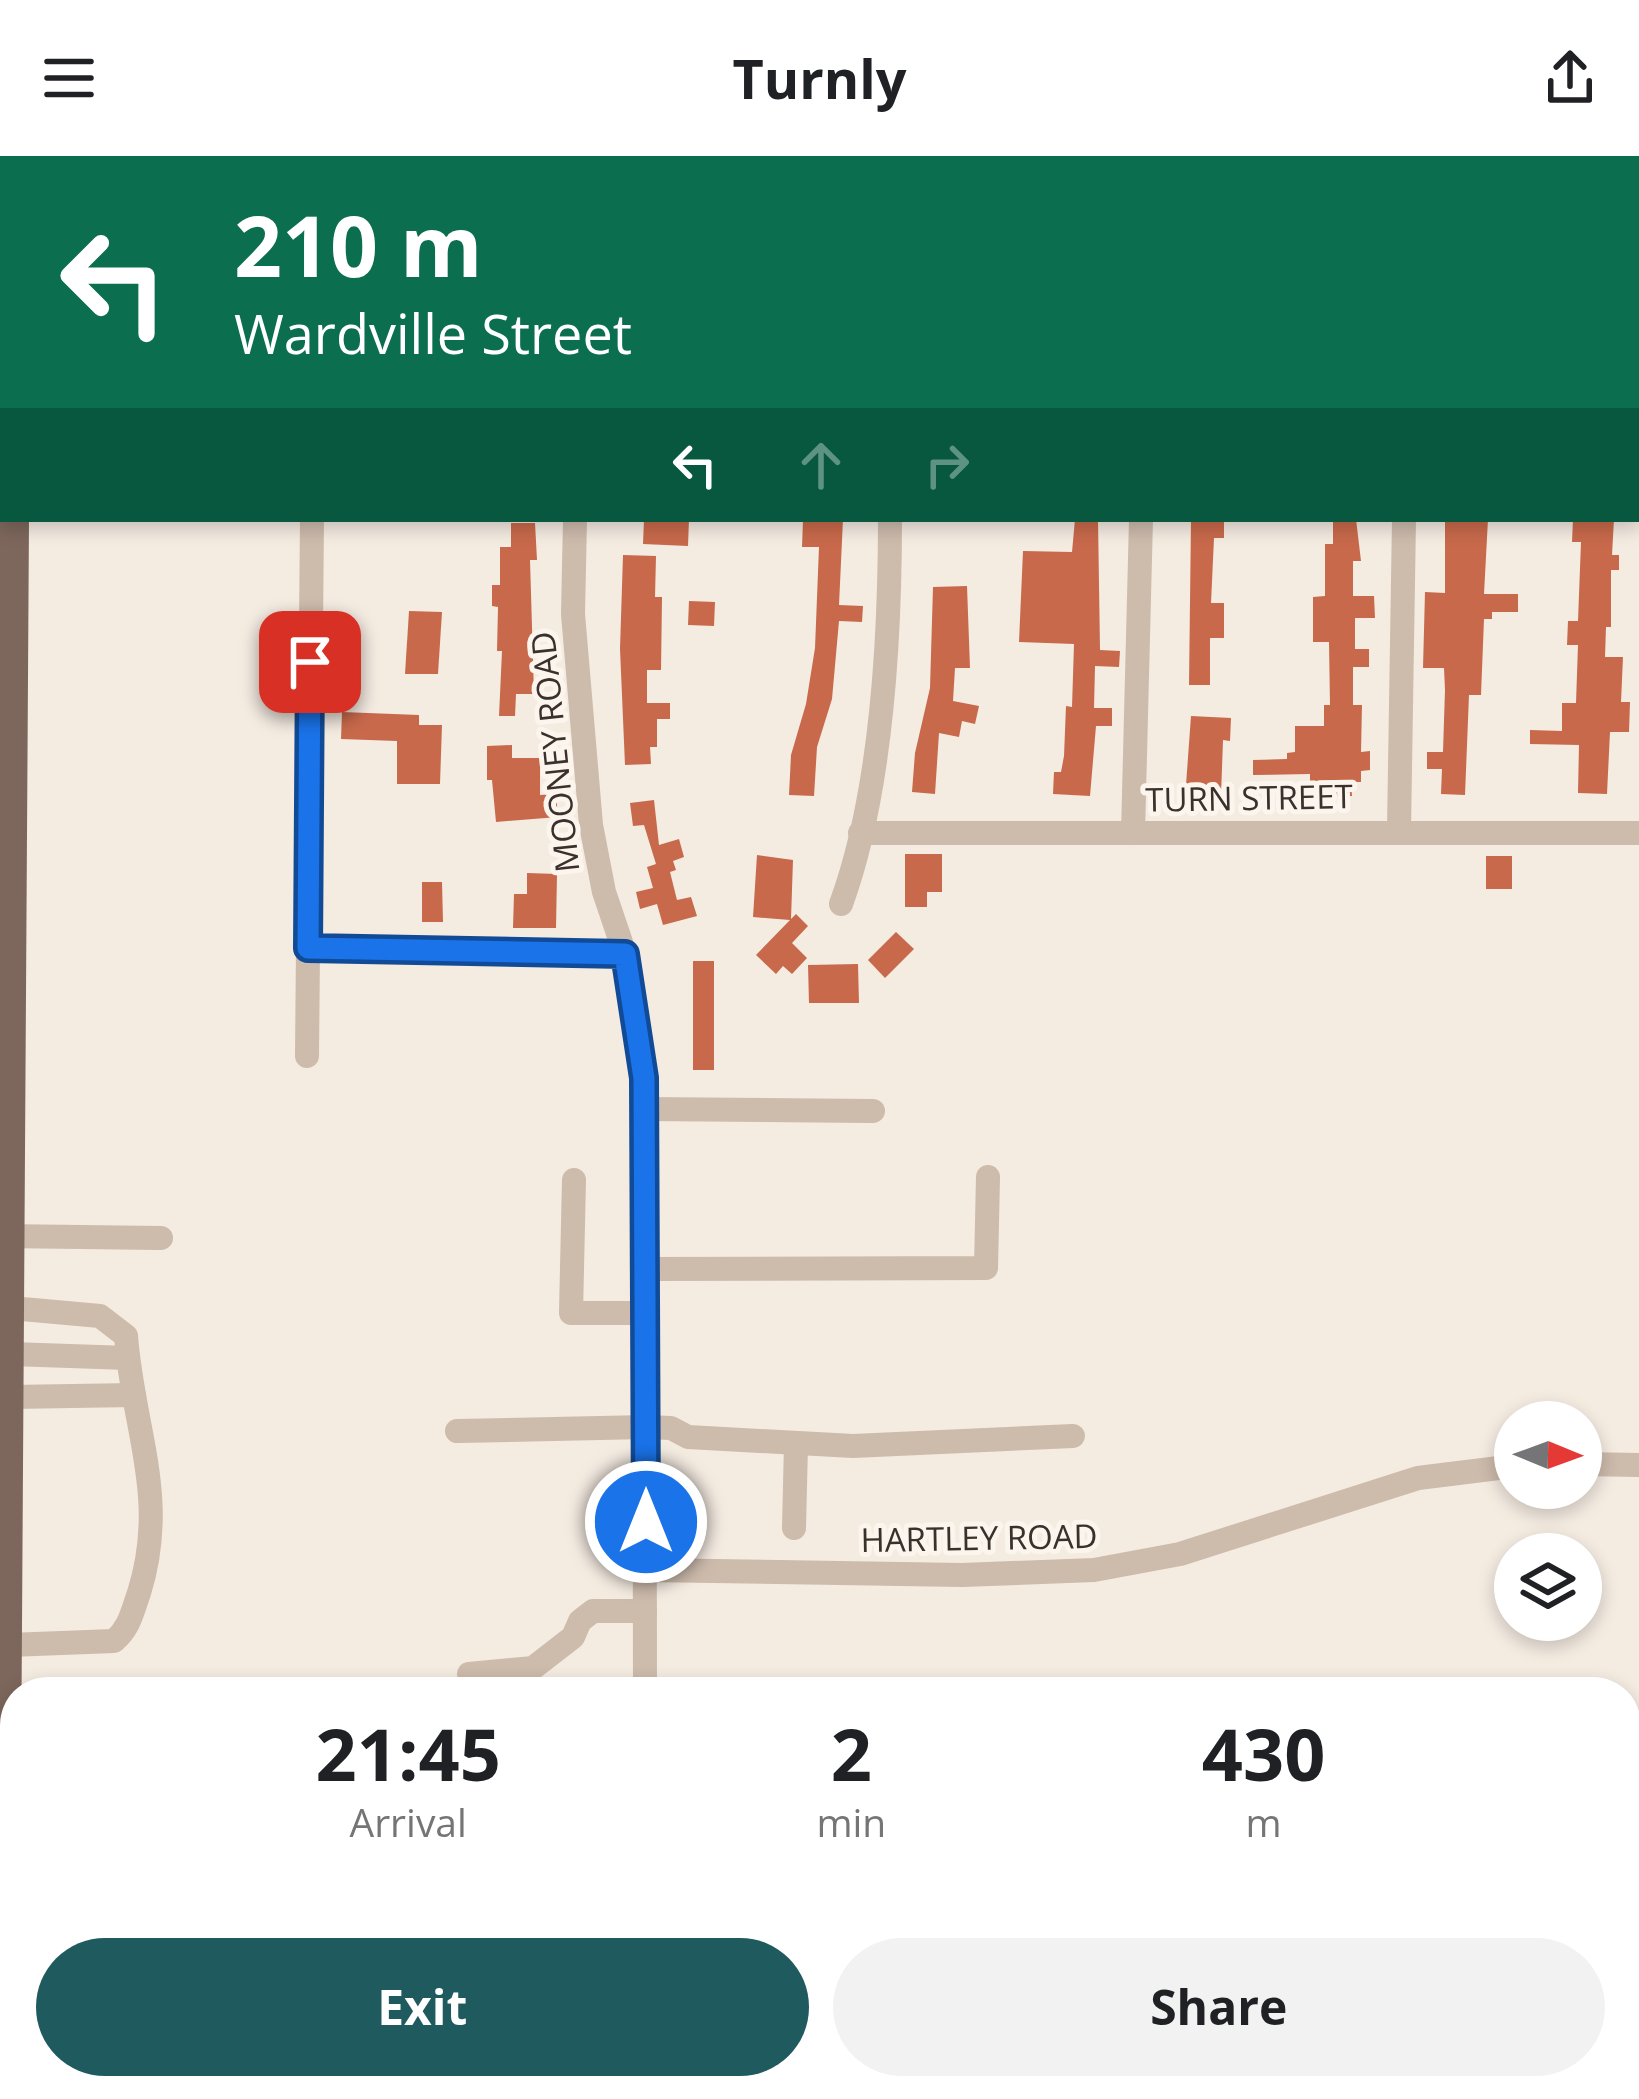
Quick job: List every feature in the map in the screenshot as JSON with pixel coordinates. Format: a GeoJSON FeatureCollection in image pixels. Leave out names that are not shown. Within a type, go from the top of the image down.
{"type":"FeatureCollection","features":[{"type":"Feature","properties":{"kind":"main road"},"geometry":{"type":"LineString","coordinates":[[8,1677],[7,630],[14,522]]}},
{"type":"Feature","properties":{"kind":"street"},"geometry":{"type":"LineString","coordinates":[[307,1056],[312,522]]}},
{"type":"Feature","properties":{"kind":"street","name":"MOONEY ROAD"},"geometry":{"type":"LineString","coordinates":[[575,522],[573,614],[591,825],[639,1022],[647,1269],[645,1677]]}},
{"type":"Feature","properties":{"kind":"street"},"geometry":{"type":"LineString","coordinates":[[841,904],[860,833],[880,712],[890,522]]}},
{"type":"Feature","properties":{"kind":"street"},"geometry":{"type":"LineString","coordinates":[[1133,833],[1141,522]]}},
{"type":"Feature","properties":{"kind":"street"},"geometry":{"type":"LineString","coordinates":[[1399,830],[1404,522]]}},
{"type":"Feature","properties":{"kind":"street","name":"TURN STREET"},"geometry":{"type":"LineString","coordinates":[[860,833],[1639,833]]}},
{"type":"Feature","properties":{"kind":"street"},"geometry":{"type":"LineString","coordinates":[[308,948],[625,954]]}},
{"type":"Feature","properties":{"kind":"street"},"geometry":{"type":"LineString","coordinates":[[644,1109],[872,1111]]}},
{"type":"Feature","properties":{"kind":"street"},"geometry":{"type":"LineString","coordinates":[[647,1269],[986,1268],[988,1177]]}},
{"type":"Feature","properties":{"kind":"street"},"geometry":{"type":"LineString","coordinates":[[574,1180],[571,1313],[646,1313]]}},
{"type":"Feature","properties":{"kind":"street"},"geometry":{"type":"LineString","coordinates":[[5,1236],[161,1238]]}},
{"type":"Feature","properties":{"kind":"street"},"geometry":{"type":"LineString","coordinates":[[9,1645],[114,1641],[127,1630],[152,1543],[152,1480],[125,1336],[100,1316],[11,1308]]}},
{"type":"Feature","properties":{"kind":"street"},"geometry":{"type":"LineString","coordinates":[[11,1354],[128,1358]]}},
{"type":"Feature","properties":{"kind":"street"},"geometry":{"type":"LineString","coordinates":[[10,1397],[134,1395]]}},
{"type":"Feature","properties":{"kind":"street"},"geometry":{"type":"LineString","coordinates":[[457,1430],[671,1428],[688,1438],[853,1446],[1073,1436]]}},
{"type":"Feature","properties":{"kind":"street"},"geometry":{"type":"LineString","coordinates":[[794,1528],[796,1444]]}},
{"type":"Feature","properties":{"kind":"street"},"geometry":{"type":"LineString","coordinates":[[1602,1464],[1639,1465]]}},
{"type":"Feature","properties":{"kind":"street","name":"HARTLEY ROAD"},"geometry":{"type":"LineString","coordinates":[[646,1570],[940,1574],[1094,1570],[1180,1554],[1418,1478],[1494,1469]]}},
{"type":"Feature","properties":{"kind":"street"},"geometry":{"type":"LineString","coordinates":[[469,1674],[533,1668],[573,1636],[580,1621],[593,1611],[645,1611]]}},
{"type":"Feature","properties":{"kind":"building"},"geometry":{"type":"Polygon","coordinates":[[[644,522],[689,522],[688,546],[643,544],[644,522]]]}},
{"type":"Feature","properties":{"kind":"building"},"geometry":{"type":"Polygon","coordinates":[[[803,522],[843,522],[839,605],[863,606],[862,622],[839,621],[832,699],[817,747],[814,796],[789,795],[791,755],[815,648],[819,547],[802,547],[803,522]]]}},
{"type":"Feature","properties":{"kind":"building"},"geometry":{"type":"Polygon","coordinates":[[[1075,522],[1098,522],[1100,650],[1120,651],[1119,667],[1095,666],[1094,708],[1112,708],[1112,726],[1096,726],[1090,796],[1053,794],[1054,772],[1061,772],[1064,756],[1066,706],[1072,707],[1074,644],[1019,642],[1023,551],[1072,552],[1075,522]]]}},
{"type":"Feature","properties":{"kind":"building"},"geometry":{"type":"Polygon","coordinates":[[[1191,522],[1224,522],[1224,538],[1214,538],[1211,603],[1224,603],[1224,638],[1210,638],[1210,685],[1189,685],[1191,522]]]}},
{"type":"Feature","properties":{"kind":"building"},"geometry":{"type":"Polygon","coordinates":[[[1333,522],[1356,522],[1361,561],[1353,561],[1353,596],[1374,596],[1375,618],[1355,618],[1355,649],[1369,649],[1369,667],[1353,667],[1353,705],[1362,705],[1361,752],[1370,751],[1370,770],[1361,771],[1361,782],[1351,782],[1352,796],[1324,797],[1324,784],[1310,784],[1310,774],[1253,775],[1253,760],[1287,759],[1287,753],[1295,752],[1295,726],[1324,726],[1324,705],[1330,705],[1329,642],[1313,642],[1313,597],[1325,596],[1325,544],[1333,544],[1333,522]]]}},
{"type":"Feature","properties":{"kind":"building"},"geometry":{"type":"Polygon","coordinates":[[[1445,522],[1488,522],[1484,594],[1518,594],[1518,612],[1492,612],[1492,619],[1484,619],[1481,695],[1469,695],[1465,795],[1441,794],[1442,769],[1427,769],[1427,752],[1443,752],[1445,690],[1444,668],[1423,668],[1425,592],[1445,593],[1445,522]]]}},
{"type":"Feature","properties":{"kind":"building"},"geometry":{"type":"Polygon","coordinates":[[[1573,522],[1614,522],[1612,555],[1619,555],[1619,570],[1611,570],[1611,627],[1606,627],[1605,657],[1623,657],[1621,702],[1630,702],[1629,732],[1610,732],[1607,794],[1578,793],[1579,745],[1530,744],[1530,730],[1562,731],[1562,703],[1576,703],[1578,645],[1567,645],[1568,621],[1578,621],[1581,542],[1572,542],[1573,522]]]}},
{"type":"Feature","properties":{"kind":"building"},"geometry":{"type":"Polygon","coordinates":[[[511,523],[535,523],[537,560],[530,560],[534,694],[516,694],[515,716],[499,716],[502,651],[497,651],[498,607],[492,606],[492,585],[500,585],[500,547],[511,547],[511,523]]]}},
{"type":"Feature","properties":{"kind":"building"},"geometry":{"type":"Polygon","coordinates":[[[623,555],[656,556],[655,597],[662,597],[661,670],[647,670],[647,703],[670,703],[670,719],[657,719],[657,747],[650,747],[651,764],[625,765],[620,649],[623,555]]]}},
{"type":"Feature","properties":{"kind":"building"},"geometry":{"type":"Polygon","coordinates":[[[967,586],[970,668],[955,668],[953,701],[979,706],[975,724],[962,721],[959,737],[939,733],[935,794],[912,792],[915,753],[930,688],[933,587],[967,586]]]}},
{"type":"Feature","properties":{"kind":"building"},"geometry":{"type":"Polygon","coordinates":[[[689,601],[715,602],[714,626],[688,625],[689,601]]]}},
{"type":"Feature","properties":{"kind":"building"},"geometry":{"type":"Polygon","coordinates":[[[409,611],[442,612],[438,674],[405,674],[409,611]]]}},
{"type":"Feature","properties":{"kind":"building"},"geometry":{"type":"Polygon","coordinates":[[[342,712],[419,715],[419,725],[442,725],[440,784],[397,784],[397,741],[341,739],[342,712]]]}},
{"type":"Feature","properties":{"kind":"building"},"geometry":{"type":"Polygon","coordinates":[[[1191,716],[1231,718],[1230,741],[1223,740],[1221,796],[1211,796],[1211,800],[1185,799],[1191,716]]]}},
{"type":"Feature","properties":{"kind":"building"},"geometry":{"type":"Polygon","coordinates":[[[512,745],[512,758],[540,758],[540,795],[556,794],[558,817],[496,822],[492,780],[487,780],[487,746],[512,745]]]}},
{"type":"Feature","properties":{"kind":"building"},"geometry":{"type":"Polygon","coordinates":[[[654,800],[659,845],[679,839],[684,857],[673,861],[676,870],[670,872],[677,900],[691,897],[697,916],[663,925],[657,904],[640,909],[636,892],[653,888],[647,867],[656,864],[644,825],[633,826],[630,803],[654,800]]]}},
{"type":"Feature","properties":{"kind":"building"},"geometry":{"type":"Polygon","coordinates":[[[905,854],[942,854],[942,892],[927,892],[927,907],[905,907],[905,854]]]}},
{"type":"Feature","properties":{"kind":"building"},"geometry":{"type":"Polygon","coordinates":[[[757,855],[793,860],[791,919],[796,914],[808,926],[792,943],[807,958],[792,974],[783,966],[776,974],[756,955],[790,920],[753,917],[757,855]]]}},
{"type":"Feature","properties":{"kind":"building"},"geometry":{"type":"Polygon","coordinates":[[[1486,856],[1512,856],[1512,889],[1486,889],[1486,856]]]}},
{"type":"Feature","properties":{"kind":"building"},"geometry":{"type":"Polygon","coordinates":[[[527,873],[557,874],[556,928],[513,928],[514,894],[527,894],[527,873]]]}},
{"type":"Feature","properties":{"kind":"building"},"geometry":{"type":"Polygon","coordinates":[[[422,882],[442,882],[443,922],[422,922],[422,882]]]}},
{"type":"Feature","properties":{"kind":"building"},"geometry":{"type":"Polygon","coordinates":[[[896,932],[914,949],[885,978],[868,960],[896,932]]]}},
{"type":"Feature","properties":{"kind":"building"},"geometry":{"type":"Polygon","coordinates":[[[693,961],[714,961],[714,1070],[693,1070],[693,961]]]}},
{"type":"Feature","properties":{"kind":"building"},"geometry":{"type":"Polygon","coordinates":[[[858,964],[859,1003],[809,1003],[808,965],[858,964]]]}},
{"type":"Feature","properties":{"kind":"route"},"geometry":{"type":"LineString","coordinates":[[310,662],[308,948],[625,954],[644,1078],[646,1522]]}}]}
